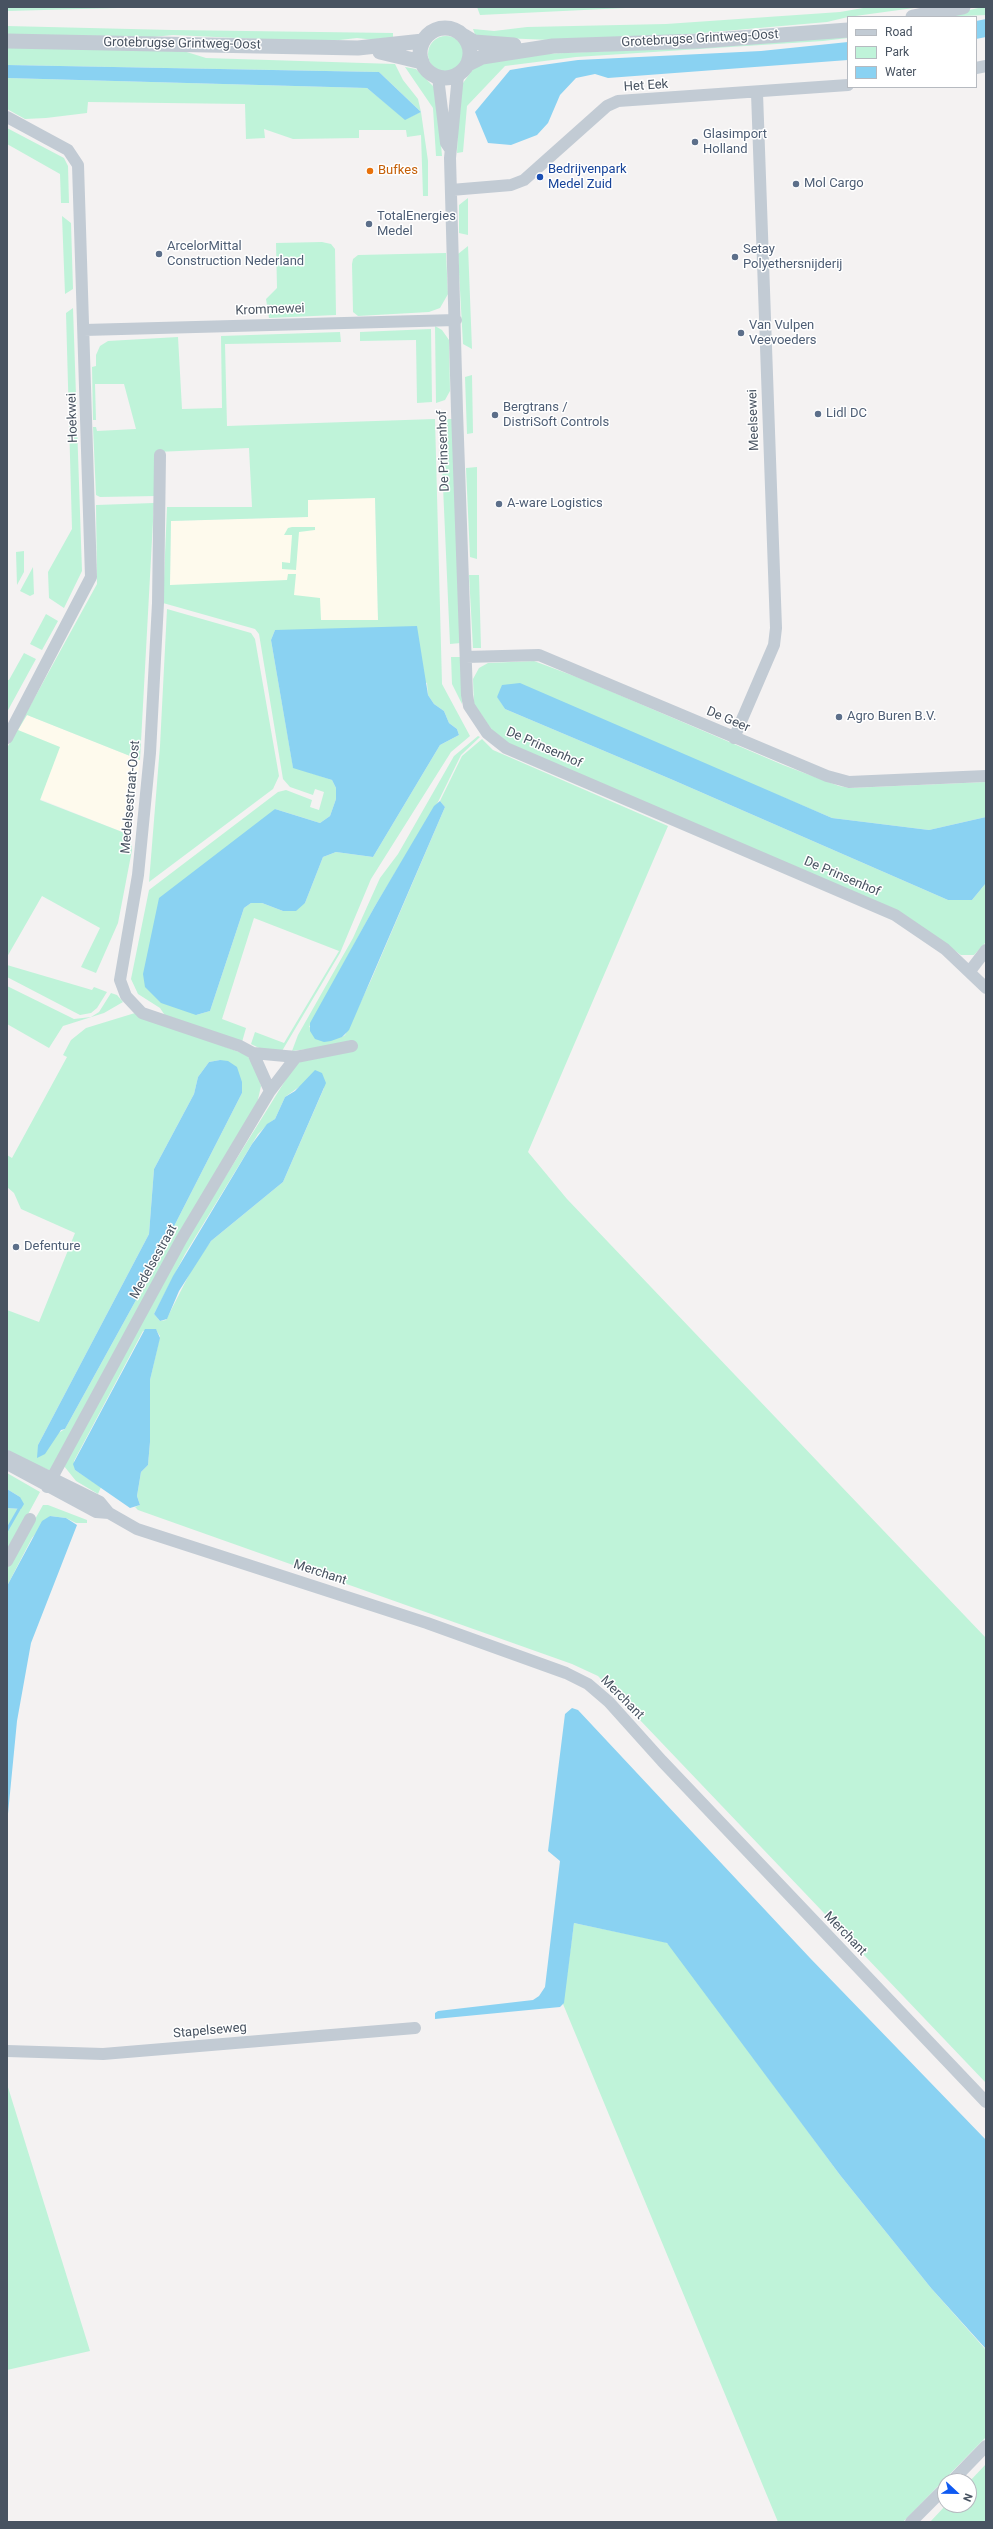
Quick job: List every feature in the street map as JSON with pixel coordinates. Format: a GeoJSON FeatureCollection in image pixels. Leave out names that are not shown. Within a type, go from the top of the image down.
{"type":"FeatureCollection","features":[{"type":"Feature","properties":{"kind":"street"},"geometry":{"type":"LineString","coordinates":[[918,16],[963,7]]}},
{"type":"Feature","properties":{"kind":"street"},"geometry":{"type":"LineString","coordinates":[[450,28],[464,36],[470,50],[463,69],[438,77],[425,68],[422,62],[420,48],[423,41],[434,30],[450,28]]}},
{"type":"Feature","properties":{"kind":"street","name":"Grotebrugse Grintweg-Oost"},"geometry":{"type":"LineString","coordinates":[[464,36],[474,42],[553,46],[698,41],[847,30]]}},
{"type":"Feature","properties":{"kind":"street","name":"Grotebrugse Grintweg-Oost"},"geometry":{"type":"LineString","coordinates":[[7,41],[358,48],[423,41]]}},
{"type":"Feature","properties":{"kind":"street","name":"Grotebrugse Grintweg-Oost"},"geometry":{"type":"LineString","coordinates":[[463,69],[482,57],[553,46]]}},
{"type":"Feature","properties":{"kind":"street","name":"Grotebrugse Grintweg-Oost"},"geometry":{"type":"LineString","coordinates":[[358,48],[422,62]]}},
{"type":"Feature","properties":{"kind":"street","name":"De Prinsenhof"},"geometry":{"type":"LineString","coordinates":[[463,69],[453,143],[450,150],[468,701],[487,733],[495,741],[895,915],[945,949],[970,971],[986,988]]}},
{"type":"Feature","properties":{"kind":"street","name":"De Prinsenhof"},"geometry":{"type":"LineString","coordinates":[[438,77],[446,143],[450,150]]}},
{"type":"Feature","properties":{"kind":"street","name":"Het Eek"},"geometry":{"type":"LineString","coordinates":[[451,190],[511,184],[524,180],[607,106],[618,101],[757,93],[847,85]]}},
{"type":"Feature","properties":{"kind":"street","name":"Meelsewei"},"geometry":{"type":"LineString","coordinates":[[734,738],[774,645],[776,628],[757,93]]}},
{"type":"Feature","properties":{"kind":"street","name":"Hoekwei"},"geometry":{"type":"LineString","coordinates":[[7,117],[68,150],[78,165],[91,577],[7,738]]}},
{"type":"Feature","properties":{"kind":"street","name":"Krommewei"},"geometry":{"type":"LineString","coordinates":[[84,330],[456,320]]}},
{"type":"Feature","properties":{"kind":"street","name":"Medelsestraat-Oost"},"geometry":{"type":"LineString","coordinates":[[160,455],[159,567],[150,753],[138,875],[120,980],[126,996],[142,1013],[240,1046],[253,1053],[296,1057],[352,1046]]}},
{"type":"Feature","properties":{"kind":"street","name":"De Geer"},"geometry":{"type":"LineString","coordinates":[[466,657],[539,655],[734,738],[827,776],[849,782],[986,776]]}},
{"type":"Feature","properties":{"kind":"street"},"geometry":{"type":"LineString","coordinates":[[970,971],[986,950]]}},
{"type":"Feature","properties":{"kind":"street"},"geometry":{"type":"LineString","coordinates":[[253,1053],[270,1091]]}},
{"type":"Feature","properties":{"kind":"street","name":"Medelsestraat"},"geometry":{"type":"LineString","coordinates":[[50,1482],[163,1272],[270,1091],[296,1057]]}},
{"type":"Feature","properties":{"kind":"street"},"geometry":{"type":"LineString","coordinates":[[7,1456],[50,1482]]}},
{"type":"Feature","properties":{"kind":"street"},"geometry":{"type":"LineString","coordinates":[[7,1464],[50,1482]]}},
{"type":"Feature","properties":{"kind":"street","name":"Merchant"},"geometry":{"type":"LineString","coordinates":[[50,1482],[96,1512],[109,1513],[137,1529],[427,1623],[566,1673],[588,1684],[609,1702],[667,1767],[986,2102]]}},
{"type":"Feature","properties":{"kind":"street"},"geometry":{"type":"LineString","coordinates":[[7,1561],[30,1519]]}},
{"type":"Feature","properties":{"kind":"street","name":"Stapelseweg"},"geometry":{"type":"LineString","coordinates":[[7,2051],[104,2054],[415,2028]]}},
{"type":"Feature","properties":{"kind":"street"},"geometry":{"type":"LineString","coordinates":[[960,2473],[986,2446]]}},
{"type":"Feature","properties":{"kind":"street"},"geometry":{"type":"LineString","coordinates":[[911,2522],[937,2496]]}},
{"type":"Feature","properties":{"kind":"shaded area"},"geometry":{"type":"Polygon","coordinates":[[[375,497],[378,620],[304,620],[170,585],[171,521],[308,517],[308,500],[375,497]]]}},
{"type":"Feature","properties":{"kind":"shaded area"},"geometry":{"type":"Polygon","coordinates":[[[27,715],[140,760],[130,835],[40,799],[18,730],[27,715]]]}},
{"type":"Feature","properties":{"kind":"green space"},"geometry":{"type":"Polygon","coordinates":[[[7,7],[155,7],[7,11],[7,7]]]}},
{"type":"Feature","properties":{"kind":"green space"},"geometry":{"type":"Polygon","coordinates":[[[477,7],[646,7],[480,15],[477,7]]]}},
{"type":"Feature","properties":{"kind":"green space"},"geometry":{"type":"Polygon","coordinates":[[[869,7],[921,7],[847,16],[827,22],[668,36],[551,40],[476,37],[473,29],[494,31],[527,27],[666,24],[840,12],[869,7]]]}},
{"type":"Feature","properties":{"kind":"green space"},"geometry":{"type":"Polygon","coordinates":[[[986,7],[986,15],[942,16],[986,7]]]}},
{"type":"Feature","properties":{"kind":"green space"},"geometry":{"type":"Polygon","coordinates":[[[7,26],[393,33],[393,42],[357,38],[322,42],[173,35],[133,39],[7,34],[7,26]]]}},
{"type":"Feature","properties":{"kind":"green space"},"geometry":{"type":"Polygon","coordinates":[[[847,31],[847,38],[823,41],[576,57],[505,66],[467,106],[463,152],[457,153],[459,105],[463,83],[476,65],[518,55],[657,49],[847,31]]]}},
{"type":"Feature","properties":{"kind":"green space"},"geometry":{"type":"Polygon","coordinates":[[[450,36],[459,41],[463,47],[463,61],[459,67],[450,72],[442,72],[433,67],[429,61],[428,50],[433,41],[439,37],[450,36]]]}},
{"type":"Feature","properties":{"kind":"green space"},"geometry":{"type":"Polygon","coordinates":[[[7,47],[177,49],[206,58],[395,64],[403,80],[418,99],[421,112],[379,72],[7,65],[7,47]]]}},
{"type":"Feature","properties":{"kind":"green space"},"geometry":{"type":"Polygon","coordinates":[[[405,67],[416,69],[436,89],[442,156],[436,156],[433,108],[405,67]]]}},
{"type":"Feature","properties":{"kind":"green space"},"geometry":{"type":"Polygon","coordinates":[[[7,78],[367,88],[405,119],[421,112],[428,161],[428,196],[423,196],[421,135],[407,137],[406,130],[359,130],[359,138],[293,139],[264,129],[265,138],[246,139],[245,104],[88,102],[87,113],[25,119],[7,109],[7,78]]]}},
{"type":"Feature","properties":{"kind":"green space"},"geometry":{"type":"Polygon","coordinates":[[[7,128],[64,158],[68,166],[69,203],[61,203],[60,174],[7,144],[7,128]]]}},
{"type":"Feature","properties":{"kind":"green space"},"geometry":{"type":"Polygon","coordinates":[[[468,198],[468,235],[459,233],[459,205],[468,198]]]}},
{"type":"Feature","properties":{"kind":"green space"},"geometry":{"type":"Polygon","coordinates":[[[62,216],[71,223],[73,289],[65,294],[62,216]]]}},
{"type":"Feature","properties":{"kind":"green space"},"geometry":{"type":"Polygon","coordinates":[[[322,242],[331,244],[335,249],[336,315],[269,318],[266,299],[277,288],[276,243],[322,242]]]}},
{"type":"Feature","properties":{"kind":"green space"},"geometry":{"type":"Polygon","coordinates":[[[468,246],[472,349],[463,344],[458,254],[468,246]]]}},
{"type":"Feature","properties":{"kind":"green space"},"geometry":{"type":"Polygon","coordinates":[[[446,253],[448,294],[440,308],[429,312],[358,316],[353,312],[352,264],[353,259],[358,255],[446,253]]]}},
{"type":"Feature","properties":{"kind":"green space"},"geometry":{"type":"Polygon","coordinates":[[[73,308],[82,571],[64,608],[49,598],[48,572],[72,529],[66,313],[73,308]]]}},
{"type":"Feature","properties":{"kind":"green space"},"geometry":{"type":"Polygon","coordinates":[[[435,326],[442,330],[449,340],[450,391],[445,400],[436,403],[435,326]]]}},
{"type":"Feature","properties":{"kind":"green space"},"geometry":{"type":"Polygon","coordinates":[[[431,329],[432,402],[417,403],[416,340],[360,341],[360,332],[431,329]]]}},
{"type":"Feature","properties":{"kind":"green space"},"geometry":{"type":"Polygon","coordinates":[[[340,332],[341,342],[225,344],[227,426],[435,419],[442,684],[470,736],[451,752],[371,879],[340,953],[282,1051],[261,1049],[251,1044],[255,1032],[284,1043],[339,951],[254,918],[222,1019],[246,1028],[242,1042],[166,1017],[160,1008],[138,994],[131,979],[149,890],[278,792],[286,790],[312,800],[310,807],[319,810],[324,792],[315,789],[313,795],[290,787],[283,779],[259,634],[255,629],[163,603],[167,507],[252,507],[249,448],[156,452],[157,496],[100,497],[96,495],[93,427],[96,427],[97,431],[136,429],[124,384],[95,384],[96,420],[93,420],[92,367],[96,366],[96,355],[100,346],[108,341],[178,337],[182,409],[222,408],[221,336],[340,332]],[[375,498],[308,500],[308,517],[171,521],[170,585],[287,580],[288,574],[296,574],[294,595],[320,598],[321,620],[378,620],[375,498]],[[275,630],[271,640],[293,767],[332,780],[336,788],[336,799],[330,816],[320,823],[275,809],[196,1015],[210,1011],[244,908],[251,903],[262,903],[283,911],[305,903],[323,857],[336,852],[373,857],[440,745],[459,735],[457,729],[449,723],[444,711],[434,704],[428,695],[427,683],[275,630]]]}},
{"type":"Feature","properties":{"kind":"green space"},"geometry":{"type":"Polygon","coordinates":[[[472,375],[473,433],[467,434],[465,377],[472,375]]]}},
{"type":"Feature","properties":{"kind":"green space"},"geometry":{"type":"Polygon","coordinates":[[[440,419],[452,419],[461,643],[450,644],[440,419]]]}},
{"type":"Feature","properties":{"kind":"green space"},"geometry":{"type":"Polygon","coordinates":[[[477,467],[477,559],[470,557],[466,468],[477,467]]]}},
{"type":"Feature","properties":{"kind":"green space"},"geometry":{"type":"Polygon","coordinates":[[[154,503],[140,760],[27,715],[18,730],[60,747],[40,800],[130,835],[132,850],[118,923],[96,973],[81,967],[100,928],[42,896],[7,957],[7,748],[97,584],[96,505],[154,503]]]}},
{"type":"Feature","properties":{"kind":"green space"},"geometry":{"type":"Polygon","coordinates":[[[315,527],[315,530],[299,532],[296,570],[282,569],[282,562],[290,563],[292,535],[284,535],[288,528],[315,527]]]}},
{"type":"Feature","properties":{"kind":"green space"},"geometry":{"type":"Polygon","coordinates":[[[24,551],[24,572],[17,585],[16,552],[24,551]]]}},
{"type":"Feature","properties":{"kind":"green space"},"geometry":{"type":"Polygon","coordinates":[[[33,567],[34,594],[30,596],[20,591],[33,567]]]}},
{"type":"Feature","properties":{"kind":"green space"},"geometry":{"type":"Polygon","coordinates":[[[469,575],[479,575],[481,648],[473,648],[469,575]]]}},
{"type":"Feature","properties":{"kind":"green space"},"geometry":{"type":"Polygon","coordinates":[[[167,609],[251,633],[255,639],[279,776],[273,789],[149,882],[160,746],[167,609]]]}},
{"type":"Feature","properties":{"kind":"green space"},"geometry":{"type":"Polygon","coordinates":[[[46,614],[58,621],[42,650],[30,644],[46,614]]]}},
{"type":"Feature","properties":{"kind":"green space"},"geometry":{"type":"Polygon","coordinates":[[[24,653],[36,659],[7,712],[7,680],[9,680],[24,653]]]}},
{"type":"Feature","properties":{"kind":"green space"},"geometry":{"type":"Polygon","coordinates":[[[451,657],[461,657],[462,704],[452,684],[451,657]]]}},
{"type":"Feature","properties":{"kind":"green space"},"geometry":{"type":"Polygon","coordinates":[[[534,661],[582,679],[783,765],[839,786],[850,788],[986,782],[986,817],[929,830],[832,818],[683,755],[497,696],[505,709],[673,780],[948,900],[972,900],[986,883],[986,942],[974,955],[961,955],[905,915],[507,743],[494,733],[474,704],[473,679],[479,668],[488,663],[534,661]]]}},
{"type":"Feature","properties":{"kind":"green space"},"geometry":{"type":"Polygon","coordinates":[[[478,736],[480,737],[461,755],[438,802],[375,906],[309,1027],[342,1037],[345,1035],[371,980],[445,807],[440,801],[462,756],[482,739],[493,750],[668,826],[528,1152],[567,1199],[986,1638],[986,2083],[598,1676],[572,1664],[138,1510],[135,1507],[140,1505],[137,1496],[141,1472],[148,1465],[150,1442],[150,1380],[160,1336],[156,1330],[143,1331],[74,1461],[75,1470],[101,1487],[98,1494],[76,1481],[64,1466],[181,1248],[293,1068],[301,1059],[332,1046],[292,1051],[298,1035],[353,938],[380,878],[398,854],[454,756],[478,736]],[[299,1087],[285,1097],[275,1119],[258,1134],[185,1254],[154,1314],[160,1321],[166,1320],[194,1265],[211,1241],[283,1182],[324,1088],[299,1087]]]}},
{"type":"Feature","properties":{"kind":"green space"},"geometry":{"type":"Polygon","coordinates":[[[7,965],[92,990],[94,987],[107,992],[97,1008],[91,1013],[80,1015],[7,977],[7,965]]]}},
{"type":"Feature","properties":{"kind":"green space"},"geometry":{"type":"Polygon","coordinates":[[[7,986],[74,1019],[91,1017],[99,1012],[111,993],[117,995],[123,1002],[104,1013],[63,1026],[49,1048],[7,1024],[7,986]]]}},
{"type":"Feature","properties":{"kind":"green space"},"geometry":{"type":"Polygon","coordinates":[[[135,1013],[247,1055],[257,1071],[261,1086],[257,1104],[51,1471],[7,1452],[7,1310],[39,1322],[75,1233],[21,1209],[14,1193],[7,1187],[7,1155],[12,1158],[67,1057],[63,1055],[71,1040],[86,1028],[135,1013]],[[220,1060],[209,1062],[198,1077],[194,1094],[154,1169],[149,1234],[38,1445],[65,1429],[141,1291],[242,1093],[220,1060]]]}},
{"type":"Feature","properties":{"kind":"green space"},"geometry":{"type":"Polygon","coordinates":[[[7,1473],[40,1492],[7,1553],[7,1508],[21,1509],[20,1497],[7,1489],[7,1473]]]}},
{"type":"Feature","properties":{"kind":"green space"},"geometry":{"type":"Polygon","coordinates":[[[43,1505],[48,1505],[87,1520],[87,1523],[76,1523],[66,1518],[50,1516],[32,1538],[7,1586],[7,1569],[43,1505]]]}},
{"type":"Feature","properties":{"kind":"green space"},"geometry":{"type":"Polygon","coordinates":[[[574,1923],[665,1942],[671,1946],[840,2175],[931,2288],[986,2350],[986,2437],[951,2473],[937,2473],[937,2487],[903,2522],[778,2522],[563,2004],[574,1923]]]}},
{"type":"Feature","properties":{"kind":"green space"},"geometry":{"type":"Polygon","coordinates":[[[7,2084],[90,2351],[7,2370],[7,2084]]]}},
{"type":"Feature","properties":{"kind":"green space"},"geometry":{"type":"Polygon","coordinates":[[[986,2464],[986,2522],[930,2522],[938,2513],[977,2513],[977,2474],[986,2464]]]}},
{"type":"Feature","properties":{"kind":"water"},"geometry":{"type":"Polygon","coordinates":[[[986,19],[986,37],[977,39],[977,21],[986,19]]]}},
{"type":"Feature","properties":{"kind":"water"},"geometry":{"type":"Polygon","coordinates":[[[847,42],[847,60],[608,78],[595,74],[576,78],[560,95],[548,123],[537,135],[511,145],[488,143],[475,112],[510,70],[578,60],[761,51],[847,42]]]}},
{"type":"Feature","properties":{"kind":"water"},"geometry":{"type":"Polygon","coordinates":[[[7,65],[379,72],[421,112],[405,120],[367,88],[7,78],[7,65]]]}},
{"type":"Feature","properties":{"kind":"water"},"geometry":{"type":"Polygon","coordinates":[[[417,626],[428,695],[434,704],[444,711],[449,723],[457,729],[459,735],[440,745],[373,857],[336,852],[323,857],[305,903],[296,911],[283,911],[262,903],[251,903],[244,908],[210,1011],[196,1015],[161,1003],[145,987],[143,974],[159,898],[275,809],[320,823],[330,816],[336,799],[336,788],[332,780],[293,768],[271,640],[275,630],[417,626]]]}},
{"type":"Feature","properties":{"kind":"water"},"geometry":{"type":"Polygon","coordinates":[[[520,683],[832,818],[929,830],[986,817],[986,883],[972,900],[948,900],[673,780],[505,709],[497,697],[502,685],[520,683]]]}},
{"type":"Feature","properties":{"kind":"water"},"geometry":{"type":"Polygon","coordinates":[[[440,801],[445,807],[349,1030],[342,1037],[331,1041],[324,1042],[315,1039],[310,1031],[310,1023],[375,906],[434,806],[440,801]]]}},
{"type":"Feature","properties":{"kind":"water"},"geometry":{"type":"Polygon","coordinates":[[[220,1060],[228,1061],[237,1067],[242,1082],[242,1093],[141,1291],[65,1429],[61,1430],[45,1454],[37,1458],[38,1445],[149,1234],[154,1169],[194,1094],[198,1077],[209,1062],[220,1060]]]}},
{"type":"Feature","properties":{"kind":"water"},"geometry":{"type":"Polygon","coordinates":[[[315,1070],[322,1073],[326,1083],[283,1182],[211,1241],[179,1291],[167,1319],[160,1321],[154,1314],[173,1276],[252,1144],[267,1124],[275,1119],[285,1097],[295,1091],[315,1070]]]}},
{"type":"Feature","properties":{"kind":"water"},"geometry":{"type":"Polygon","coordinates":[[[145,1329],[156,1329],[160,1338],[150,1380],[150,1442],[148,1465],[141,1472],[137,1496],[140,1505],[130,1508],[75,1470],[73,1464],[145,1329]]]}},
{"type":"Feature","properties":{"kind":"water"},"geometry":{"type":"Polygon","coordinates":[[[7,1489],[20,1497],[24,1504],[21,1509],[7,1508],[7,1489]]]}},
{"type":"Feature","properties":{"kind":"water"},"geometry":{"type":"Polygon","coordinates":[[[50,1516],[66,1518],[77,1525],[31,1643],[17,1721],[7,1824],[7,1586],[42,1521],[50,1516]]]}},
{"type":"Feature","properties":{"kind":"water"},"geometry":{"type":"Polygon","coordinates":[[[572,1708],[578,1710],[810,1958],[986,2140],[986,2349],[931,2288],[840,2175],[667,1943],[574,1923],[564,2003],[560,2007],[435,2019],[435,2013],[438,2011],[533,2000],[539,1996],[545,1987],[560,1861],[548,1851],[565,1714],[572,1708]]]}},
{"type":"Feature","properties":{"kind":"waterway"},"geometry":{"type":"LineString","coordinates":[[7,1530],[19,1509]]}},
{"type":"Feature","properties":{"kind":"place","name":"Glasimport Holland"},"geometry":{"type":"Point","coordinates":[695,142]}},
{"type":"Feature","properties":{"kind":"place","name":"Bufkes"},"geometry":{"type":"Point","coordinates":[370,171]}},
{"type":"Feature","properties":{"kind":"place","name":"Bedrijvenpark Medel Zuid"},"geometry":{"type":"Point","coordinates":[540,177]}},
{"type":"Feature","properties":{"kind":"place","name":"Mol Cargo"},"geometry":{"type":"Point","coordinates":[796,184]}},
{"type":"Feature","properties":{"kind":"place","name":"TotalEnergies Medel"},"geometry":{"type":"Point","coordinates":[369,224]}},
{"type":"Feature","properties":{"kind":"place","name":"ArcelorMittal Construction Nederland"},"geometry":{"type":"Point","coordinates":[159,254]}},
{"type":"Feature","properties":{"kind":"place","name":"Setay Polyethersnijderij"},"geometry":{"type":"Point","coordinates":[735,257]}},
{"type":"Feature","properties":{"kind":"place","name":"Van Vulpen Veevoeders"},"geometry":{"type":"Point","coordinates":[741,333]}},
{"type":"Feature","properties":{"kind":"place","name":"Lidl DC"},"geometry":{"type":"Point","coordinates":[818,414]}},
{"type":"Feature","properties":{"kind":"place","name":"Bergtrans / DistriSoft Controls"},"geometry":{"type":"Point","coordinates":[495,415]}},
{"type":"Feature","properties":{"kind":"place","name":"A-ware Logistics"},"geometry":{"type":"Point","coordinates":[499,504]}},
{"type":"Feature","properties":{"kind":"place","name":"Agro Buren B.V."},"geometry":{"type":"Point","coordinates":[839,717]}},
{"type":"Feature","properties":{"kind":"place","name":"Defenture"},"geometry":{"type":"Point","coordinates":[16,1247]}}]}
